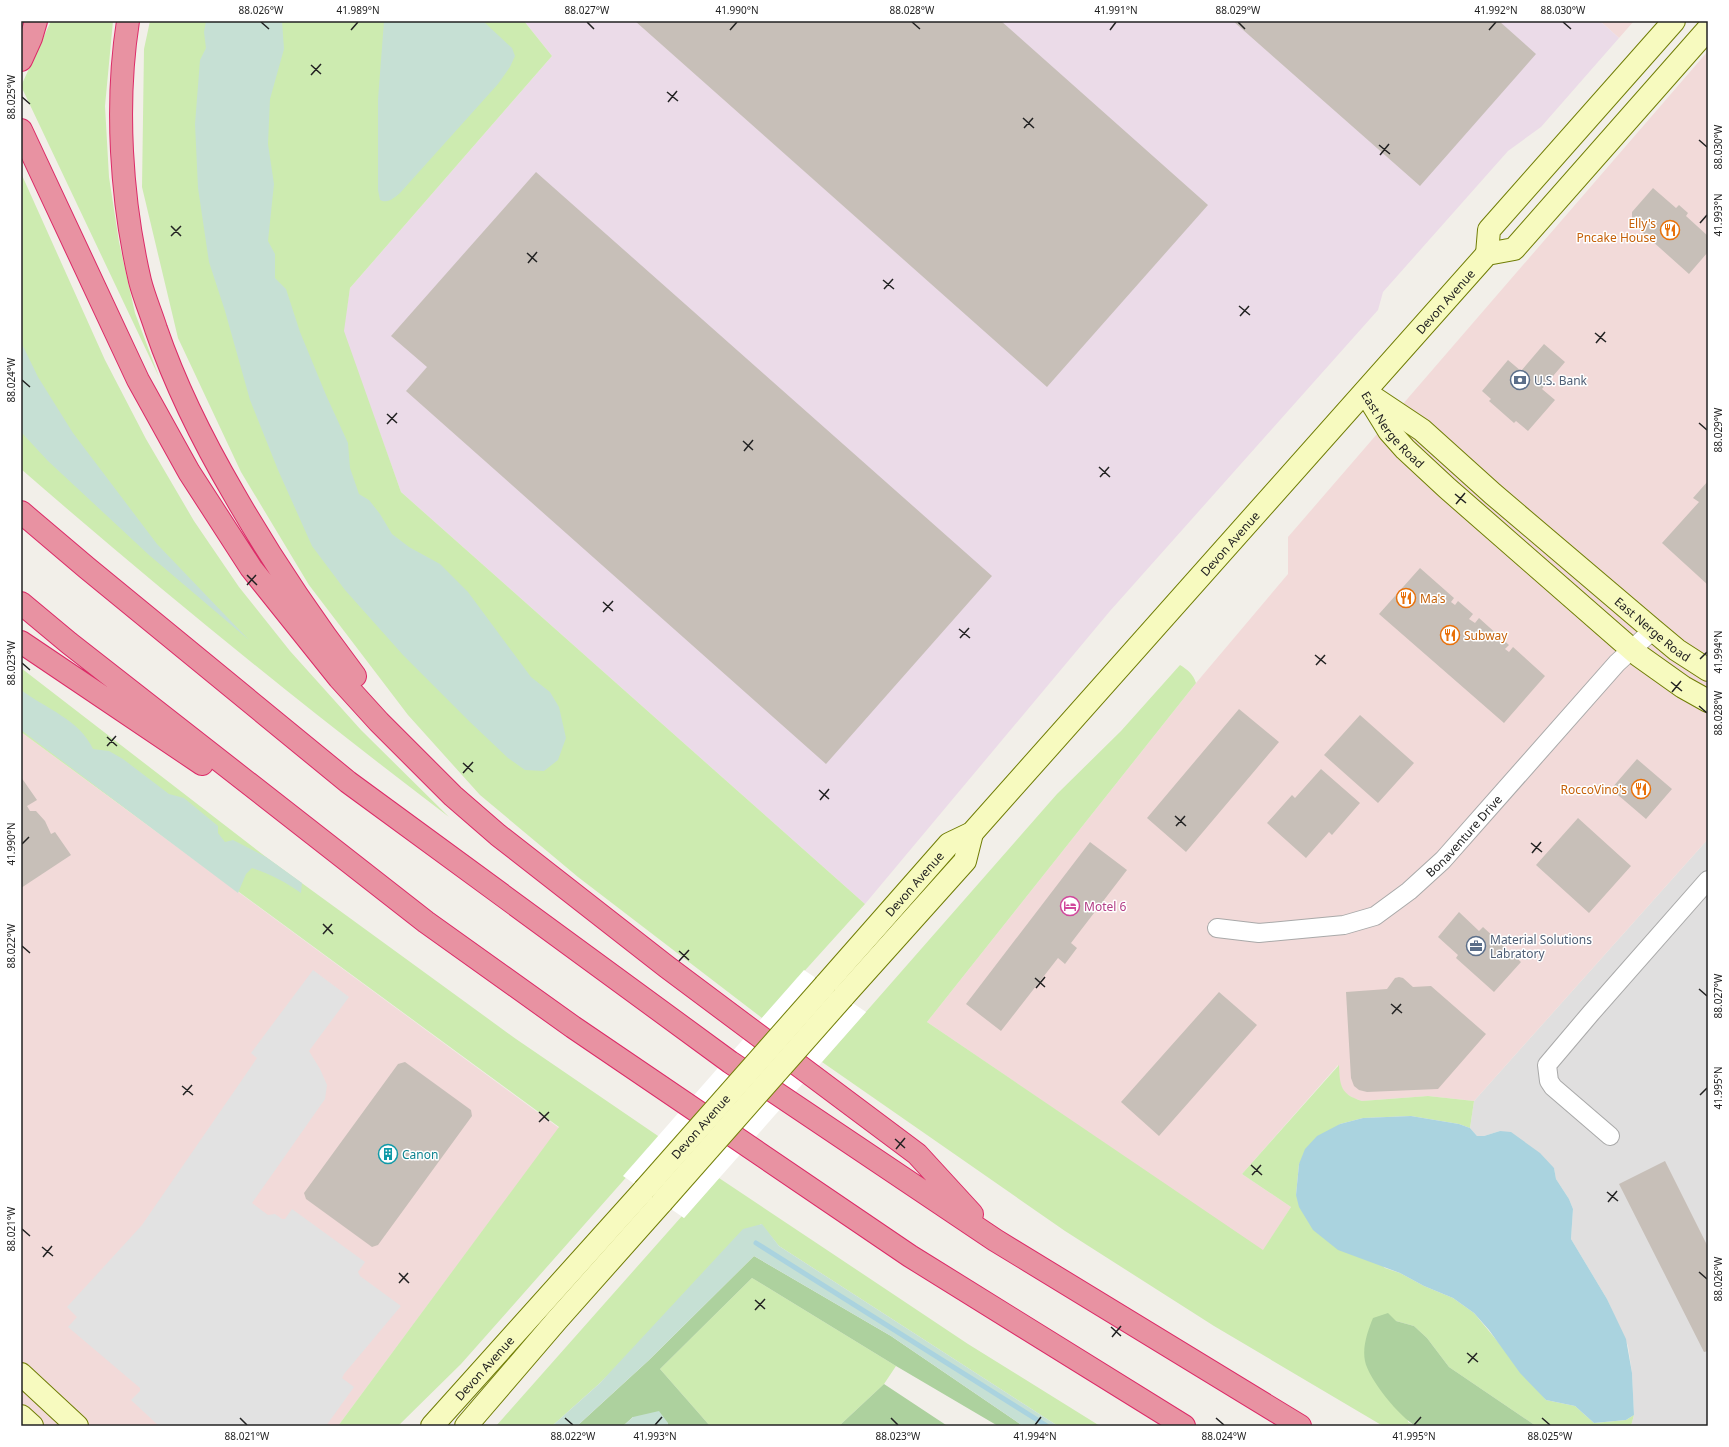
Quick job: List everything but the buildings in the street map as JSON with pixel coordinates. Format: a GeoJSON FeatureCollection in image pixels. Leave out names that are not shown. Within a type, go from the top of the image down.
{"type":"FeatureCollection","features":[{"type":"Feature","properties":{"kind":"highway"},"geometry":{"type":"LineString","coordinates":[[21,60],[31,38],[36,21]]}},
{"type":"Feature","properties":{"kind":"highway"},"geometry":{"type":"LineString","coordinates":[[128,21],[124,49],[121,133],[128,213],[140,282],[164,353],[188,409],[221,472],[263,544],[320,630],[370,695],[453,796]]}},
{"type":"Feature","properties":{"kind":"highway"},"geometry":{"type":"LineString","coordinates":[[21,130],[138,380],[189,472],[251,568],[338,678],[379,722],[453,796],[498,835],[667,967],[917,1154],[995,1240]]}},
{"type":"Feature","properties":{"kind":"highway"},"geometry":{"type":"LineString","coordinates":[[21,512],[348,782],[730,1062],[995,1240],[1300,1426]]}},
{"type":"Feature","properties":{"kind":"highway"},"geometry":{"type":"LineString","coordinates":[[21,603],[69,643],[426,922],[573,1027],[760,1155],[964,1290],[1184,1426]]}},
{"type":"Feature","properties":{"kind":"highway"},"geometry":{"type":"LineString","coordinates":[[21,642],[361,871]]}},
{"type":"Feature","properties":{"kind":"main road"},"geometry":{"type":"LineString","coordinates":[[1674,21],[1489,230],[1488,254],[1514,249],[1708,29]]}},
{"type":"Feature","properties":{"kind":"main road","name":"Devon Avenue"},"geometry":{"type":"LineString","coordinates":[[432,1426],[644,1190],[949,844],[972,834],[1189,588],[1488,254]]}},
{"type":"Feature","properties":{"kind":"main road","name":"East Nerge Road"},"geometry":{"type":"LineString","coordinates":[[1365,392],[1422,430],[1493,494],[1653,630],[1677,650],[1708,670]]}},
{"type":"Feature","properties":{"kind":"main road","name":"East Nerge Road"},"geometry":{"type":"LineString","coordinates":[[1365,392],[1389,430],[1405,449],[1633,650],[1662,674],[1708,701]]}},
{"type":"Feature","properties":{"kind":"main road","name":"Devon Avenue"},"geometry":{"type":"LineString","coordinates":[[466,1426],[552,1326],[965,861],[972,834]]}},
{"type":"Feature","properties":{"kind":"main road"},"geometry":{"type":"LineString","coordinates":[[21,1374],[76,1426]]}},
{"type":"Feature","properties":{"kind":"main road"},"geometry":{"type":"LineString","coordinates":[[21,1416],[32,1426]]}},
{"type":"Feature","properties":{"kind":"street","name":"Bonaventure Drive"},"geometry":{"type":"LineString","coordinates":[[1217,928],[1259,933],[1344,925],[1376,916],[1409,891],[1443,860],[1617,663],[1633,650],[1653,630]]}},
{"type":"Feature","properties":{"kind":"street"},"geometry":{"type":"LineString","coordinates":[[1610,1136],[1549,1081],[1547,1066],[1591,1013],[1708,880]]}},
{"type":"Feature","properties":{"kind":"shaded area"},"geometry":{"type":"Polygon","coordinates":[[[524,21],[1600,21],[1619,38],[1541,127],[1508,151],[1383,292],[1378,310],[1110,611],[865,904],[401,492],[343,331],[350,288],[552,56],[524,21]]]}},
{"type":"Feature","properties":{"kind":"shaded area"},"geometry":{"type":"Polygon","coordinates":[[[1600,21],[1634,21],[1619,38],[1600,21]]]}},
{"type":"Feature","properties":{"kind":"shaded area"},"geometry":{"type":"Polygon","coordinates":[[[1708,51],[1708,839],[1474,1101],[1428,1096],[1362,1101],[1353,1098],[1344,1092],[1340,1084],[1338,1065],[1242,1174],[1291,1207],[1263,1251],[927,1022],[1196,683],[1288,574],[1288,537],[1708,51]]]}},
{"type":"Feature","properties":{"kind":"shaded area"},"geometry":{"type":"Polygon","coordinates":[[[21,732],[559,1128],[338,1426],[21,1426],[21,732]]]}},
{"type":"Feature","properties":{"kind":"shaded area"},"geometry":{"type":"Polygon","coordinates":[[[1708,839],[1708,1426],[1631,1426],[1634,1415],[1632,1373],[1628,1346],[1607,1299],[1571,1239],[1573,1209],[1569,1199],[1556,1179],[1554,1168],[1500,1131],[1484,1136],[1477,1136],[1470,1128],[1474,1101],[1708,839]]]}},
{"type":"Feature","properties":{"kind":"shaded area"},"geometry":{"type":"Polygon","coordinates":[[[313,970],[349,997],[309,1051],[320,1069],[327,1085],[325,1099],[252,1203],[268,1215],[275,1214],[282,1219],[285,1219],[292,1209],[365,1262],[358,1272],[360,1276],[401,1306],[344,1374],[342,1378],[354,1387],[326,1426],[159,1426],[131,1400],[140,1391],[140,1388],[68,1327],[77,1317],[67,1307],[142,1225],[257,1058],[251,1053],[313,970]]]}},
{"type":"Feature","properties":{"kind":"green space"},"geometry":{"type":"Polygon","coordinates":[[[51,21],[113,21],[105,106],[109,177],[119,242],[135,313],[159,377],[21,86],[51,21]]]}},
{"type":"Feature","properties":{"kind":"green space"},"geometry":{"type":"Polygon","coordinates":[[[150,21],[524,21],[552,56],[350,288],[344,331],[401,492],[865,904],[762,1018],[578,877],[480,795],[408,715],[309,585],[241,472],[178,338],[142,187],[144,49],[150,21]]]}},
{"type":"Feature","properties":{"kind":"green space"},"geometry":{"type":"Polygon","coordinates":[[[206,21],[282,21],[284,49],[270,99],[268,144],[274,184],[268,241],[275,254],[275,278],[286,289],[300,332],[348,443],[350,468],[359,494],[369,500],[380,514],[392,534],[409,547],[440,564],[468,592],[531,677],[550,692],[559,707],[566,738],[558,760],[544,771],[525,770],[508,758],[470,722],[403,655],[345,590],[312,546],[278,470],[250,400],[225,311],[209,262],[198,188],[195,124],[200,60],[206,48],[204,32],[206,21]]]}},
{"type":"Feature","properties":{"kind":"green space"},"geometry":{"type":"Polygon","coordinates":[[[384,21],[483,21],[512,48],[515,56],[510,67],[498,84],[400,193],[391,200],[386,201],[380,200],[378,190],[378,99],[384,21]]]}},
{"type":"Feature","properties":{"kind":"green space"},"geometry":{"type":"Polygon","coordinates":[[[21,173],[105,360],[146,439],[194,521],[239,587],[290,651],[361,730],[449,817],[232,647],[21,469],[21,173]]]}},
{"type":"Feature","properties":{"kind":"green space"},"geometry":{"type":"Polygon","coordinates":[[[21,342],[38,377],[73,433],[157,544],[249,640],[149,555],[48,461],[21,432],[21,342]]]}},
{"type":"Feature","properties":{"kind":"green space"},"geometry":{"type":"Polygon","coordinates":[[[1180,665],[1190,672],[1196,683],[927,1022],[1263,1250],[1291,1207],[1242,1174],[1339,1065],[1341,1084],[1345,1092],[1362,1101],[1428,1096],[1474,1101],[1470,1128],[1459,1124],[1411,1116],[1363,1118],[1340,1124],[1299,1164],[1296,1195],[1385,1268],[1400,1273],[1424,1286],[1453,1298],[1474,1313],[1546,1400],[1575,1406],[1594,1423],[1626,1420],[1634,1415],[1631,1426],[1536,1426],[1449,1367],[1427,1338],[1414,1326],[1396,1321],[1408,1422],[1416,1426],[1383,1426],[1214,1326],[1065,1231],[822,1062],[1057,794],[1121,731],[1180,665]]]}},
{"type":"Feature","properties":{"kind":"green space"},"geometry":{"type":"Polygon","coordinates":[[[21,668],[266,857],[516,1039],[661,1138],[461,1364],[398,1426],[338,1426],[559,1127],[21,732],[21,668]]]}},
{"type":"Feature","properties":{"kind":"green space"},"geometry":{"type":"Polygon","coordinates":[[[21,690],[71,722],[80,730],[93,749],[109,751],[123,759],[169,794],[184,798],[218,826],[218,833],[225,842],[233,840],[266,857],[302,883],[301,893],[290,885],[252,868],[246,874],[238,893],[21,730],[21,690]]]}},
{"type":"Feature","properties":{"kind":"green space"},"geometry":{"type":"Polygon","coordinates":[[[719,1178],[968,1344],[1100,1426],[1058,1426],[779,1246],[761,1224],[600,1383],[552,1426],[496,1426],[682,1216],[684,1218],[719,1178]]]}},
{"type":"Feature","properties":{"kind":"green space"},"geometry":{"type":"Polygon","coordinates":[[[762,1224],[779,1246],[1058,1426],[1023,1426],[891,1336],[754,1256],[649,1360],[577,1426],[552,1426],[600,1383],[743,1229],[762,1224]]]}},
{"type":"Feature","properties":{"kind":"green space"},"geometry":{"type":"Polygon","coordinates":[[[754,1256],[891,1336],[1023,1426],[998,1426],[752,1278],[660,1369],[710,1426],[667,1426],[668,1423],[633,1417],[623,1426],[577,1426],[649,1360],[754,1256]]]}},
{"type":"Feature","properties":{"kind":"green space"},"geometry":{"type":"Polygon","coordinates":[[[752,1278],[896,1366],[884,1384],[839,1426],[710,1426],[660,1369],[752,1278]]]}},
{"type":"Feature","properties":{"kind":"green space"},"geometry":{"type":"Polygon","coordinates":[[[1388,1313],[1396,1321],[1414,1326],[1427,1338],[1449,1367],[1536,1426],[1416,1426],[1409,1422],[1378,1387],[1367,1368],[1364,1356],[1367,1333],[1373,1318],[1388,1313]]]}},
{"type":"Feature","properties":{"kind":"green space"},"geometry":{"type":"Polygon","coordinates":[[[884,1384],[946,1425],[946,1426],[839,1426],[884,1384]]]}},
{"type":"Feature","properties":{"kind":"green space"},"geometry":{"type":"Polygon","coordinates":[[[659,1411],[668,1423],[667,1426],[623,1426],[633,1417],[659,1411]]]}},
{"type":"Feature","properties":{"kind":"water"},"geometry":{"type":"Polygon","coordinates":[[[1411,1116],[1459,1124],[1470,1128],[1477,1136],[1484,1136],[1500,1131],[1511,1132],[1540,1153],[1554,1168],[1556,1179],[1569,1199],[1573,1209],[1571,1239],[1607,1299],[1626,1339],[1632,1373],[1634,1415],[1626,1420],[1594,1423],[1575,1406],[1546,1400],[1520,1373],[1489,1330],[1474,1313],[1453,1298],[1424,1286],[1400,1273],[1338,1250],[1313,1230],[1299,1207],[1296,1195],[1299,1164],[1305,1149],[1317,1136],[1340,1124],[1363,1118],[1411,1116]]]}},
{"type":"Feature","properties":{"kind":"pier"},"geometry":{"type":"Polygon","coordinates":[[[804,970],[866,1012],[684,1218],[623,1176],[804,970]]]}},
{"type":"Feature","properties":{"kind":"waterway"},"geometry":{"type":"LineString","coordinates":[[756,1243],[1047,1426]]}},
{"type":"Feature","properties":{"kind":"place","name":"Elly's Pncake House"},"geometry":{"type":"Point","coordinates":[1670,230]}},
{"type":"Feature","properties":{"kind":"place","name":"U.S. Bank"},"geometry":{"type":"Point","coordinates":[1520,380]}},
{"type":"Feature","properties":{"kind":"place","name":"Ma's"},"geometry":{"type":"Point","coordinates":[1406,598]}},
{"type":"Feature","properties":{"kind":"place","name":"Subway"},"geometry":{"type":"Point","coordinates":[1450,635]}},
{"type":"Feature","properties":{"kind":"place","name":"RoccoVino's"},"geometry":{"type":"Point","coordinates":[1641,789]}},
{"type":"Feature","properties":{"kind":"place","name":"Motel 6"},"geometry":{"type":"Point","coordinates":[1070,906]}},
{"type":"Feature","properties":{"kind":"place","name":"Material Solutions Labratory"},"geometry":{"type":"Point","coordinates":[1476,946]}},
{"type":"Feature","properties":{"kind":"place","name":"Canon"},"geometry":{"type":"Point","coordinates":[388,1154]}}]}
